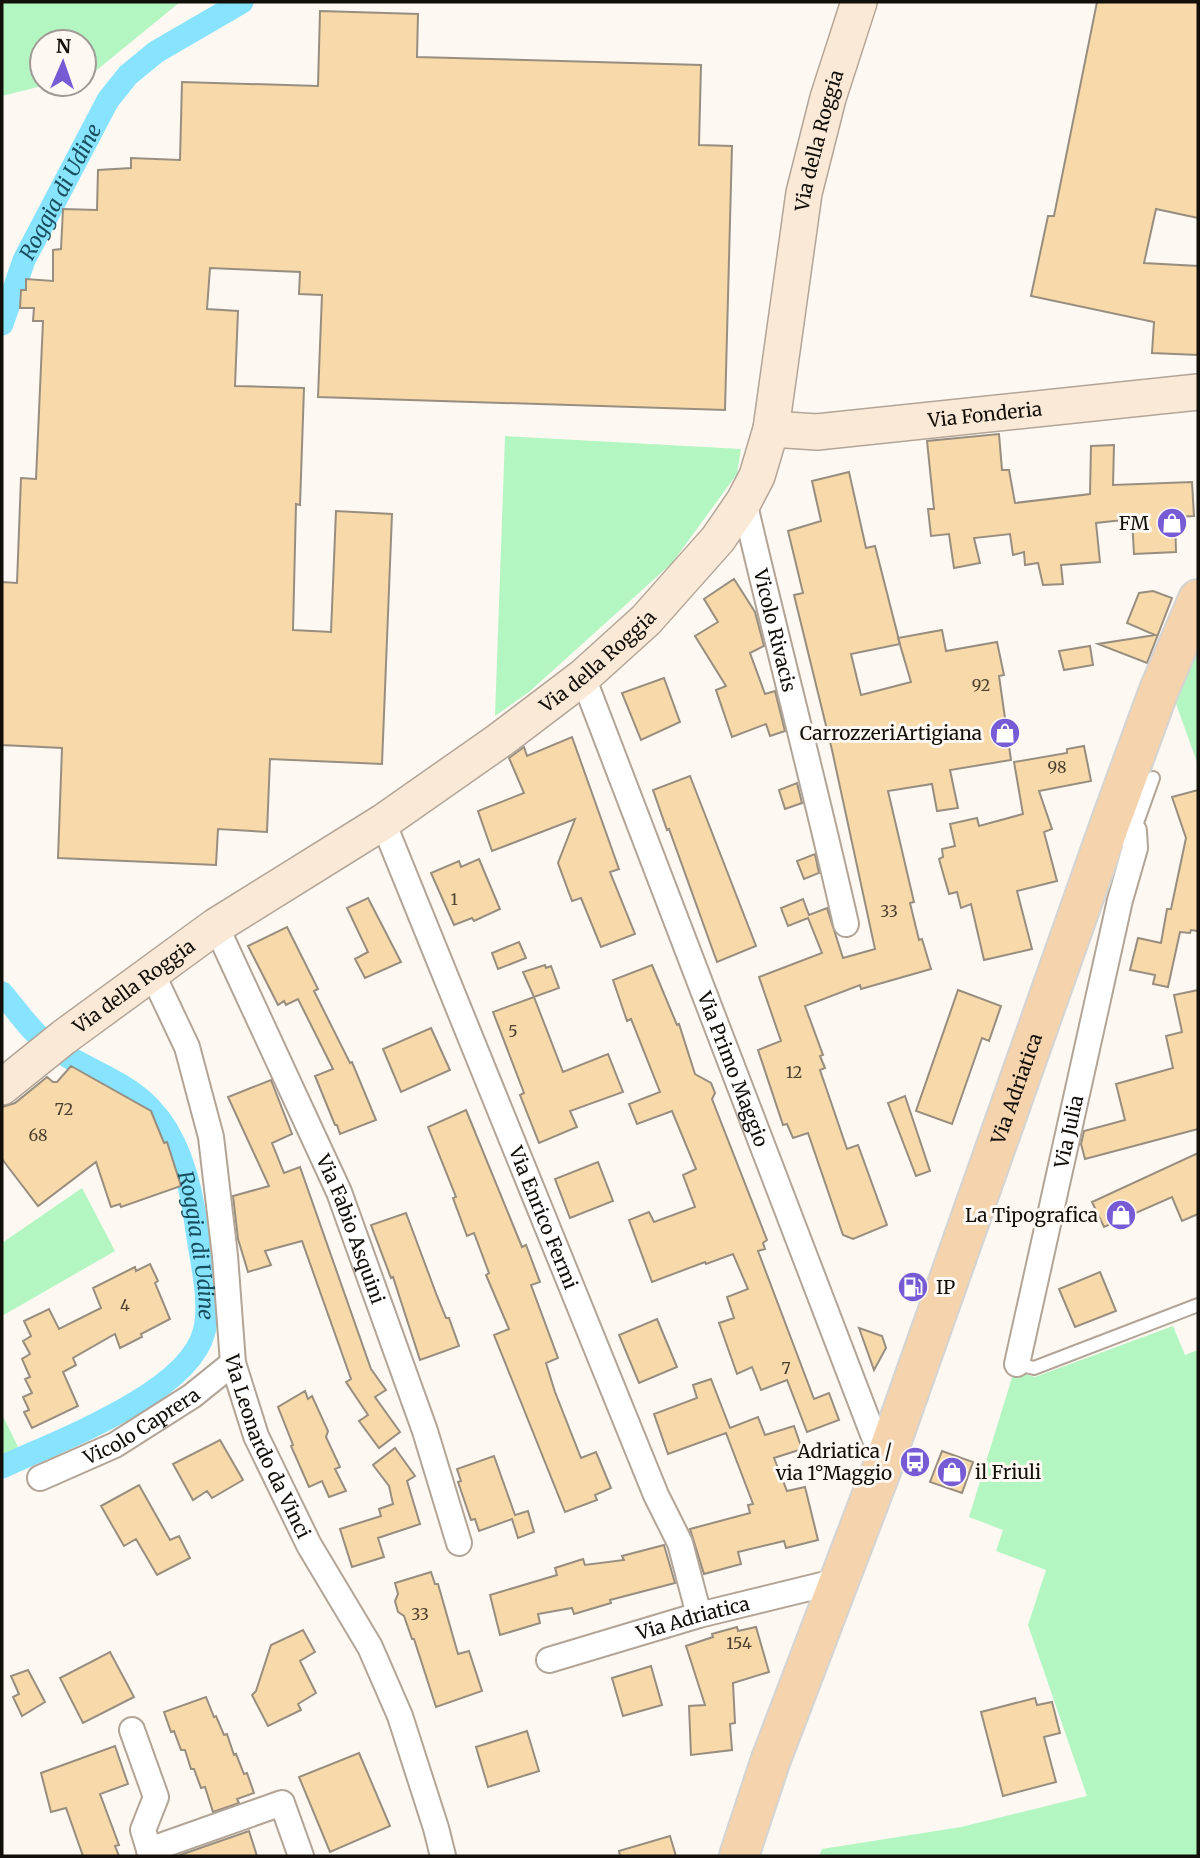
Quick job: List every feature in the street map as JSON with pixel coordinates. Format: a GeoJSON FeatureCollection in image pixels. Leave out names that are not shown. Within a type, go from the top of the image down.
{"type":"FeatureCollection","features":[{"type":"Feature","properties":{"kind":"main road","name":"Via Adriatica"},"geometry":{"type":"LineString","coordinates":[[739,1856],[770,1762],[838,1581],[1103,895],[1159,690],[1198,599]]}},
{"type":"Feature","properties":{"kind":"street","name":"Via della Roggia"},"geometry":{"type":"LineString","coordinates":[[2,1087],[53,1046],[216,926],[383,822],[500,740],[583,677],[646,621],[718,539],[744,502],[757,477],[771,429],[804,193],[828,98],[859,2]]}},
{"type":"Feature","properties":{"kind":"street","name":"Via Fonderia"},"geometry":{"type":"LineString","coordinates":[[771,429],[817,432],[1198,392]]}},
{"type":"Feature","properties":{"kind":"street","name":"Vicolo Rivacis"},"geometry":{"type":"LineString","coordinates":[[744,502],[846,924]]}},
{"type":"Feature","properties":{"kind":"street","name":"Via Primo Maggio"},"geometry":{"type":"LineString","coordinates":[[583,677],[884,1463]]}},
{"type":"Feature","properties":{"kind":"street","name":"Via Enrico Fermi"},"geometry":{"type":"LineString","coordinates":[[383,822],[656,1495],[680,1543],[699,1615]]}},
{"type":"Feature","properties":{"kind":"street","name":"Via Julia"},"geometry":{"type":"LineString","coordinates":[[1017,1364],[1103,895]]}},
{"type":"Feature","properties":{"kind":"street","name":"Via Fabio Asquini"},"geometry":{"type":"LineString","coordinates":[[216,926],[339,1192],[425,1431],[458,1543]]}},
{"type":"Feature","properties":{"kind":"street","name":"Via Leonardo da Vinci"},"geometry":{"type":"LineString","coordinates":[[152,973],[187,1047],[211,1138],[225,1256],[233,1363],[256,1436],[309,1545],[370,1647],[400,1716],[443,1856]]}},
{"type":"Feature","properties":{"kind":"street","name":"Vicolo Caprera"},"geometry":{"type":"LineString","coordinates":[[40,1478],[115,1445],[192,1396],[233,1363]]}},
{"type":"Feature","properties":{"kind":"street","name":"Via Adriatica"},"geometry":{"type":"LineString","coordinates":[[549,1660],[699,1615],[838,1581]]}},
{"type":"Feature","properties":{"kind":"street"},"geometry":{"type":"LineString","coordinates":[[132,1730],[156,1797],[143,1830],[150,1853],[282,1803],[300,1856]]}},
{"type":"Feature","properties":{"kind":"lane"},"geometry":{"type":"LineString","coordinates":[[1122,826],[1153,778]]}},
{"type":"Feature","properties":{"kind":"lane"},"geometry":{"type":"LineString","coordinates":[[1017,1364],[1034,1368],[1198,1305]]}},
{"type":"Feature","properties":{"kind":"green space"},"geometry":{"type":"Polygon","coordinates":[[[2,2],[180,2],[98,69],[98,28],[28,28],[28,90],[2,96],[2,2]]]}},
{"type":"Feature","properties":{"kind":"green space"},"geometry":{"type":"Polygon","coordinates":[[[505,436],[741,449],[737,474],[672,563],[529,692],[495,716],[505,436]]]}},
{"type":"Feature","properties":{"kind":"green space"},"geometry":{"type":"Polygon","coordinates":[[[1198,645],[1198,765],[1175,701],[1198,645]]]}},
{"type":"Feature","properties":{"kind":"green space"},"geometry":{"type":"Polygon","coordinates":[[[82,1188],[115,1251],[2,1316],[2,1243],[82,1188]]]}},
{"type":"Feature","properties":{"kind":"green space"},"geometry":{"type":"Polygon","coordinates":[[[1173,1326],[1185,1355],[1198,1350],[1198,1856],[819,1856],[822,1849],[961,1827],[1087,1796],[1028,1625],[1046,1570],[996,1551],[1003,1530],[969,1517],[1014,1371],[1035,1377],[1173,1326]]]}},
{"type":"Feature","properties":{"kind":"green space"},"geometry":{"type":"Polygon","coordinates":[[[2,1414],[20,1451],[2,1458],[2,1414]]]}},
{"type":"Feature","properties":{"kind":"building"},"geometry":{"type":"Polygon","coordinates":[[[1097,2],[1198,2],[1198,218],[1156,209],[1144,263],[1198,266],[1198,355],[1152,353],[1154,322],[1031,296],[1048,216],[1054,216],[1097,2]]]}},
{"type":"Feature","properties":{"kind":"building"},"geometry":{"type":"Polygon","coordinates":[[[320,11],[418,14],[417,57],[701,65],[699,145],[732,146],[725,410],[318,397],[322,295],[299,294],[300,272],[210,268],[207,309],[238,311],[235,386],[304,388],[300,505],[296,504],[293,630],[331,632],[336,511],[392,514],[382,764],[270,759],[267,832],[218,829],[216,865],[58,858],[62,748],[2,745],[2,582],[17,583],[21,478],[36,479],[43,321],[33,321],[34,308],[20,308],[21,290],[26,290],[26,279],[53,281],[53,250],[61,249],[63,209],[97,210],[98,170],[131,168],[131,158],[180,160],[182,82],[318,86],[320,11]]]}},
{"type":"Feature","properties":{"kind":"building"},"geometry":{"type":"Polygon","coordinates":[[[999,434],[1002,470],[1009,470],[1015,503],[1090,494],[1091,446],[1114,445],[1113,485],[1192,482],[1194,516],[1175,517],[1176,552],[1134,554],[1132,519],[1096,523],[1100,562],[1061,565],[1063,584],[1043,585],[1038,563],[1025,565],[1024,552],[1013,555],[1010,534],[974,538],[980,563],[954,568],[949,534],[931,536],[928,509],[934,509],[927,441],[999,434]]]}},
{"type":"Feature","properties":{"kind":"building"},"geometry":{"type":"Polygon","coordinates":[[[849,472],[866,548],[875,546],[898,638],[942,630],[946,651],[997,642],[1004,675],[999,676],[1011,760],[950,770],[958,808],[937,811],[932,784],[888,791],[914,902],[910,903],[919,940],[922,939],[931,969],[861,989],[860,985],[805,1006],[823,1055],[820,1056],[825,1068],[820,1070],[847,1149],[858,1145],[887,1225],[853,1239],[843,1235],[808,1133],[793,1138],[787,1124],[783,1125],[758,1050],[781,1041],[759,977],[822,953],[808,918],[788,926],[781,908],[803,899],[809,915],[827,908],[843,958],[875,949],[832,750],[794,595],[803,593],[788,531],[821,521],[812,481],[849,472]],[[900,644],[851,654],[861,695],[911,682],[900,644]]]}},
{"type":"Feature","properties":{"kind":"building"},"geometry":{"type":"Polygon","coordinates":[[[734,579],[755,612],[764,646],[750,653],[765,694],[775,691],[785,731],[770,736],[766,724],[732,737],[716,690],[726,686],[695,636],[718,622],[704,599],[734,579]]]}},
{"type":"Feature","properties":{"kind":"building"},"geometry":{"type":"Polygon","coordinates":[[[1153,591],[1172,598],[1147,663],[1098,644],[1155,635],[1127,623],[1139,593],[1153,591]]]}},
{"type":"Feature","properties":{"kind":"building"},"geometry":{"type":"Polygon","coordinates":[[[1090,646],[1093,665],[1064,670],[1059,651],[1090,646]]]}},
{"type":"Feature","properties":{"kind":"building"},"geometry":{"type":"Polygon","coordinates":[[[664,678],[680,722],[641,740],[622,693],[664,678]]]}},
{"type":"Feature","properties":{"kind":"building"},"geometry":{"type":"Polygon","coordinates":[[[572,737],[619,869],[610,872],[635,934],[601,947],[581,898],[572,901],[558,863],[575,819],[492,851],[478,811],[524,793],[509,758],[524,747],[527,756],[572,737]]]}},
{"type":"Feature","properties":{"kind":"building"},"geometry":{"type":"Polygon","coordinates":[[[1084,746],[1091,781],[1039,791],[1052,829],[1044,832],[1057,881],[1017,891],[1032,949],[984,960],[971,904],[961,908],[957,892],[949,894],[939,859],[943,857],[942,849],[955,846],[950,824],[977,818],[979,826],[1023,814],[1014,762],[1067,753],[1067,749],[1084,746]]]}},
{"type":"Feature","properties":{"kind":"building"},"geometry":{"type":"Polygon","coordinates":[[[690,776],[756,946],[717,962],[653,790],[690,776]]]}},
{"type":"Feature","properties":{"kind":"building"},"geometry":{"type":"Polygon","coordinates":[[[797,783],[802,803],[785,809],[779,790],[797,783]]]}},
{"type":"Feature","properties":{"kind":"building"},"geometry":{"type":"Polygon","coordinates":[[[1198,790],[1198,931],[1180,932],[1168,987],[1153,984],[1155,975],[1130,970],[1138,938],[1161,943],[1167,909],[1171,909],[1186,838],[1172,797],[1198,790]]]}},
{"type":"Feature","properties":{"kind":"building"},"geometry":{"type":"Polygon","coordinates":[[[815,854],[819,873],[804,879],[797,861],[815,854]]]}},
{"type":"Feature","properties":{"kind":"building"},"geometry":{"type":"Polygon","coordinates":[[[479,859],[500,909],[474,921],[472,918],[454,925],[431,873],[459,861],[461,867],[479,859]]]}},
{"type":"Feature","properties":{"kind":"building"},"geometry":{"type":"Polygon","coordinates":[[[368,898],[401,962],[365,978],[355,959],[368,952],[347,908],[368,898]]]}},
{"type":"Feature","properties":{"kind":"building"},"geometry":{"type":"Polygon","coordinates":[[[287,927],[318,989],[314,991],[350,1063],[352,1062],[376,1120],[340,1134],[315,1076],[333,1069],[298,999],[286,1005],[284,1001],[278,1005],[248,946],[287,927]]]}},
{"type":"Feature","properties":{"kind":"building"},"geometry":{"type":"Polygon","coordinates":[[[519,942],[526,958],[498,969],[492,953],[519,942]]]}},
{"type":"Feature","properties":{"kind":"building"},"geometry":{"type":"Polygon","coordinates":[[[545,965],[546,968],[551,966],[559,988],[534,997],[523,972],[545,965]]]}},
{"type":"Feature","properties":{"kind":"building"},"geometry":{"type":"Polygon","coordinates":[[[652,965],[677,1025],[679,1024],[695,1074],[711,1083],[715,1093],[712,1099],[767,1240],[763,1243],[765,1249],[758,1251],[814,1399],[829,1393],[839,1420],[807,1432],[787,1380],[761,1390],[752,1367],[737,1374],[719,1323],[734,1318],[727,1297],[748,1289],[733,1254],[652,1282],[629,1220],[649,1212],[654,1222],[695,1207],[683,1175],[696,1169],[672,1111],[637,1124],[629,1104],[660,1092],[631,1019],[627,1021],[613,980],[652,965]]]}},
{"type":"Feature","properties":{"kind":"building"},"geometry":{"type":"Polygon","coordinates":[[[958,990],[1001,1006],[989,1041],[982,1038],[952,1124],[916,1111],[958,990]]]}},
{"type":"Feature","properties":{"kind":"building"},"geometry":{"type":"Polygon","coordinates":[[[1198,990],[1198,1129],[1085,1159],[1081,1144],[1084,1131],[1125,1120],[1116,1084],[1173,1068],[1166,1036],[1182,1032],[1174,995],[1198,990]]]}},
{"type":"Feature","properties":{"kind":"building"},"geometry":{"type":"Polygon","coordinates":[[[534,997],[563,1072],[608,1054],[623,1092],[570,1111],[577,1127],[539,1143],[520,1095],[524,1093],[493,1012],[534,997]]]}},
{"type":"Feature","properties":{"kind":"building"},"geometry":{"type":"Polygon","coordinates":[[[431,1028],[450,1070],[401,1092],[383,1049],[431,1028]]]}},
{"type":"Feature","properties":{"kind":"building"},"geometry":{"type":"Polygon","coordinates":[[[71,1066],[151,1111],[164,1143],[167,1142],[181,1186],[121,1207],[120,1204],[111,1207],[96,1162],[38,1206],[2,1159],[2,1107],[15,1103],[47,1077],[57,1082],[71,1066]]]}},
{"type":"Feature","properties":{"kind":"building"},"geometry":{"type":"Polygon","coordinates":[[[271,1080],[292,1134],[272,1143],[284,1173],[300,1167],[371,1369],[386,1390],[375,1397],[400,1432],[379,1448],[359,1421],[368,1415],[346,1382],[351,1379],[302,1241],[265,1251],[271,1265],[248,1272],[238,1239],[233,1196],[269,1186],[228,1097],[271,1080]]]}},
{"type":"Feature","properties":{"kind":"building"},"geometry":{"type":"Polygon","coordinates":[[[905,1096],[930,1171],[916,1176],[888,1103],[905,1096]]]}},
{"type":"Feature","properties":{"kind":"building"},"geometry":{"type":"Polygon","coordinates":[[[466,1110],[522,1247],[526,1245],[540,1282],[531,1285],[558,1358],[546,1363],[555,1392],[581,1458],[596,1452],[611,1488],[595,1495],[597,1500],[565,1512],[494,1335],[509,1329],[486,1275],[489,1273],[474,1233],[467,1236],[453,1198],[456,1197],[428,1127],[466,1110]]]}},
{"type":"Feature","properties":{"kind":"building"},"geometry":{"type":"Polygon","coordinates":[[[1198,1153],[1198,1214],[1182,1221],[1172,1197],[1104,1227],[1092,1202],[1198,1153]]]}},
{"type":"Feature","properties":{"kind":"building"},"geometry":{"type":"Polygon","coordinates":[[[598,1162],[613,1201],[570,1218],[555,1179],[598,1162]]]}},
{"type":"Feature","properties":{"kind":"building"},"geometry":{"type":"Polygon","coordinates":[[[406,1213],[459,1346],[420,1360],[393,1277],[391,1278],[371,1225],[406,1213]]]}},
{"type":"Feature","properties":{"kind":"building"},"geometry":{"type":"Polygon","coordinates":[[[150,1264],[170,1319],[120,1348],[115,1334],[73,1358],[76,1365],[63,1372],[78,1406],[32,1428],[24,1412],[29,1410],[23,1397],[32,1393],[25,1379],[30,1377],[22,1359],[30,1354],[23,1341],[31,1336],[24,1321],[49,1309],[59,1329],[101,1308],[93,1288],[135,1267],[136,1271],[150,1264]]]}},
{"type":"Feature","properties":{"kind":"building"},"geometry":{"type":"Polygon","coordinates":[[[1100,1272],[1116,1311],[1075,1327],[1059,1289],[1100,1272]]]}},
{"type":"Feature","properties":{"kind":"building"},"geometry":{"type":"Polygon","coordinates":[[[657,1319],[677,1367],[639,1383],[619,1335],[657,1319]]]}},
{"type":"Feature","properties":{"kind":"building"},"geometry":{"type":"Polygon","coordinates":[[[859,1328],[882,1336],[886,1348],[874,1370],[859,1328]]]}},
{"type":"Feature","properties":{"kind":"building"},"geometry":{"type":"Polygon","coordinates":[[[711,1379],[730,1428],[758,1417],[765,1435],[794,1426],[802,1449],[774,1458],[787,1491],[805,1487],[818,1540],[786,1548],[784,1541],[738,1552],[741,1564],[704,1574],[690,1529],[750,1513],[748,1505],[753,1504],[726,1433],[668,1454],[654,1414],[697,1398],[693,1385],[711,1379]]]}},
{"type":"Feature","properties":{"kind":"building"},"geometry":{"type":"Polygon","coordinates":[[[305,1391],[308,1399],[312,1396],[328,1431],[326,1437],[340,1467],[335,1469],[346,1491],[329,1497],[322,1481],[309,1487],[278,1407],[305,1391]]]}},
{"type":"Feature","properties":{"kind":"building"},"geometry":{"type":"Polygon","coordinates":[[[220,1440],[243,1480],[212,1498],[207,1491],[193,1500],[173,1464],[220,1440]]]}},
{"type":"Feature","properties":{"kind":"building"},"geometry":{"type":"Polygon","coordinates":[[[395,1448],[415,1476],[407,1481],[420,1524],[378,1538],[384,1557],[352,1567],[340,1529],[381,1516],[379,1509],[393,1504],[389,1486],[373,1465],[395,1448]]]}},
{"type":"Feature","properties":{"kind":"building","name":"il Friuli"},"geometry":{"type":"Polygon","coordinates":[[[942,1451],[973,1462],[962,1493],[930,1482],[942,1451]]]}},
{"type":"Feature","properties":{"kind":"building"},"geometry":{"type":"Polygon","coordinates":[[[494,1456],[515,1515],[528,1511],[534,1532],[518,1538],[512,1519],[479,1531],[475,1519],[471,1520],[458,1482],[461,1481],[457,1469],[494,1456]]]}},
{"type":"Feature","properties":{"kind":"building"},"geometry":{"type":"Polygon","coordinates":[[[139,1485],[170,1540],[179,1536],[190,1558],[157,1575],[136,1539],[124,1546],[101,1506],[139,1485]]]}},
{"type":"Feature","properties":{"kind":"building"},"geometry":{"type":"Polygon","coordinates":[[[664,1545],[675,1583],[610,1600],[611,1603],[574,1614],[572,1608],[538,1614],[540,1623],[500,1635],[490,1595],[557,1575],[555,1568],[583,1559],[585,1565],[624,1560],[622,1556],[664,1545]]]}},
{"type":"Feature","properties":{"kind":"building"},"geometry":{"type":"Polygon","coordinates":[[[431,1572],[435,1584],[438,1584],[458,1654],[469,1651],[482,1691],[436,1707],[414,1639],[404,1616],[398,1612],[395,1601],[398,1594],[395,1583],[431,1572]]]}},
{"type":"Feature","properties":{"kind":"building"},"geometry":{"type":"Polygon","coordinates":[[[737,1627],[738,1631],[756,1627],[769,1672],[733,1683],[735,1723],[730,1724],[732,1750],[691,1755],[689,1706],[705,1705],[686,1646],[713,1637],[712,1634],[737,1627]]]}},
{"type":"Feature","properties":{"kind":"building"},"geometry":{"type":"Polygon","coordinates":[[[303,1630],[315,1652],[300,1661],[316,1693],[298,1704],[301,1710],[268,1726],[252,1695],[256,1691],[271,1645],[303,1630]]]}},
{"type":"Feature","properties":{"kind":"building"},"geometry":{"type":"Polygon","coordinates":[[[110,1652],[134,1697],[83,1723],[60,1678],[110,1652]]]}},
{"type":"Feature","properties":{"kind":"building"},"geometry":{"type":"Polygon","coordinates":[[[651,1666],[662,1705],[623,1716],[612,1678],[651,1666]]]}},
{"type":"Feature","properties":{"kind":"building"},"geometry":{"type":"Polygon","coordinates":[[[28,1670],[45,1702],[22,1716],[13,1697],[19,1694],[11,1676],[28,1670]]]}},
{"type":"Feature","properties":{"kind":"building"},"geometry":{"type":"Polygon","coordinates":[[[206,1697],[224,1735],[227,1734],[244,1774],[247,1773],[254,1793],[237,1799],[239,1803],[213,1812],[205,1787],[201,1788],[185,1750],[181,1750],[174,1731],[171,1732],[164,1712],[206,1697]]]}},
{"type":"Feature","properties":{"kind":"building"},"geometry":{"type":"Polygon","coordinates":[[[1035,1698],[1037,1705],[1052,1702],[1060,1733],[1044,1737],[1056,1782],[1003,1796],[981,1712],[1035,1698]]]}},
{"type":"Feature","properties":{"kind":"building"},"geometry":{"type":"Polygon","coordinates":[[[527,1731],[539,1771],[488,1787],[476,1747],[527,1731]]]}},
{"type":"Feature","properties":{"kind":"building"},"geometry":{"type":"Polygon","coordinates":[[[115,1746],[128,1784],[100,1794],[119,1845],[115,1846],[119,1856],[83,1856],[66,1808],[51,1812],[41,1773],[115,1746]]]}},
{"type":"Feature","properties":{"kind":"building"},"geometry":{"type":"Polygon","coordinates":[[[359,1753],[390,1826],[330,1852],[299,1777],[359,1753]]]}},
{"type":"Feature","properties":{"kind":"building"},"geometry":{"type":"Polygon","coordinates":[[[249,1831],[257,1856],[180,1856],[180,1855],[249,1831]]]}},
{"type":"Feature","properties":{"kind":"building"},"geometry":{"type":"Polygon","coordinates":[[[670,1836],[676,1856],[620,1856],[619,1851],[670,1836]]]}},
{"type":"Feature","properties":{"kind":"waterway","name":"Roggia di Udine"},"geometry":{"type":"LineString","coordinates":[[2,324],[24,260],[108,100],[128,75],[156,52],[242,2]]}},
{"type":"Feature","properties":{"kind":"waterway","name":"Roggia di Udine"},"geometry":{"type":"LineString","coordinates":[[2,993],[42,1039],[128,1090],[161,1121],[177,1150],[188,1183],[195,1215],[207,1308],[204,1332],[193,1355],[173,1376],[118,1413],[2,1467]]}},
{"type":"Feature","properties":{"kind":"place","name":"FM"},"geometry":{"type":"Point","coordinates":[1172,523]}},
{"type":"Feature","properties":{"kind":"place","name":"CarrozzeriArtigiana"},"geometry":{"type":"Point","coordinates":[1005,733]}},
{"type":"Feature","properties":{"kind":"place","name":"La Tipografica"},"geometry":{"type":"Point","coordinates":[1121,1215]}},
{"type":"Feature","properties":{"kind":"place","name":"IP"},"geometry":{"type":"Point","coordinates":[913,1287]}},
{"type":"Feature","properties":{"kind":"place","name":"Adriatica / via 1°Maggio"},"geometry":{"type":"Point","coordinates":[915,1462]}},
{"type":"Feature","properties":{"kind":"place","name":"il Friuli"},"geometry":{"type":"Point","coordinates":[952,1472]}}]}
